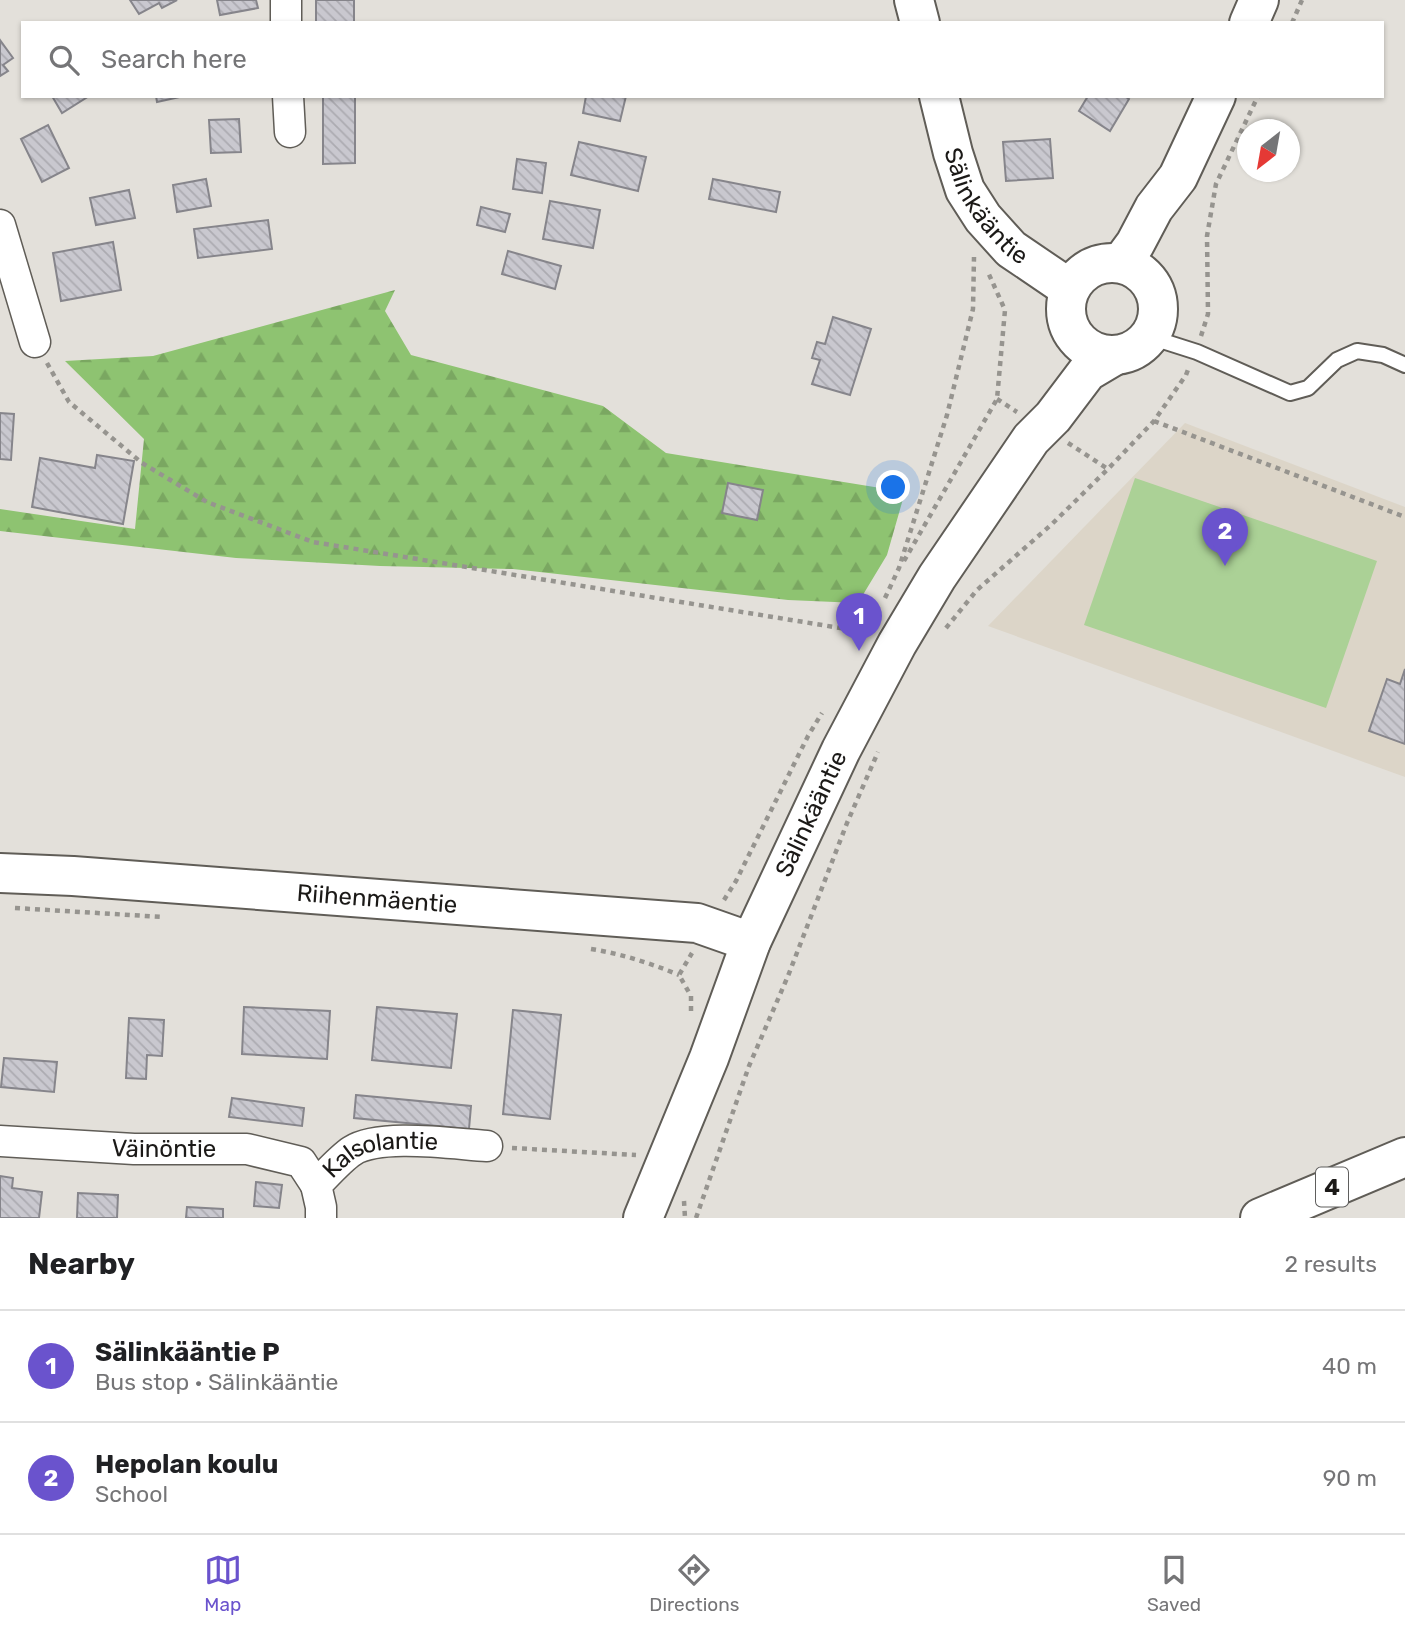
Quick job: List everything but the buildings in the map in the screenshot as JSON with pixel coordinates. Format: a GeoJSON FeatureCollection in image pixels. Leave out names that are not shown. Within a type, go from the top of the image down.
{"type":"FeatureCollection","features":[{"type":"Feature","properties":{"kind":"main road"},"geometry":{"type":"LineString","coordinates":[[914,0],[919,21]]}},
{"type":"Feature","properties":{"kind":"main road"},"geometry":{"type":"LineString","coordinates":[[1250,21],[1259,0]]}},
{"type":"Feature","properties":{"kind":"main road","name":"Sälinkääntie"},"geometry":{"type":"LineString","coordinates":[[939,98],[965,190],[983,218],[1011,249],[1070,289]]}},
{"type":"Feature","properties":{"kind":"main road"},"geometry":{"type":"LineString","coordinates":[[1134,270],[1170,216],[1178,177],[1215,98]]}},
{"type":"Feature","properties":{"kind":"main road"},"geometry":{"type":"LineString","coordinates":[[1106,262],[1134,270],[1156,292],[1159,307],[1157,323],[1150,337],[1140,347],[1114,356],[1088,349],[1077,340],[1066,316],[1070,289],[1079,276],[1091,267],[1106,262]]}},
{"type":"Feature","properties":{"kind":"main road","name":"Sälinkääntie"},"geometry":{"type":"LineString","coordinates":[[1038,431],[1041,411],[1067,355],[1070,329]]}},
{"type":"Feature","properties":{"kind":"main road","name":"Sälinkääntie"},"geometry":{"type":"LineString","coordinates":[[643,1218],[709,1058],[751,942],[841,750],[876,639],[937,577],[1038,431],[1053,417],[1087,372],[1114,356]]}},
{"type":"Feature","properties":{"kind":"main road","name":"Riihenmäentie"},"geometry":{"type":"LineString","coordinates":[[0,873],[73,876],[697,923],[751,942]]}},
{"type":"Feature","properties":{"kind":"main road","name":"4"},"geometry":{"type":"LineString","coordinates":[[1259,1218],[1405,1157]]}},
{"type":"Feature","properties":{"kind":"street"},"geometry":{"type":"LineString","coordinates":[[286,0],[286,21]]}},
{"type":"Feature","properties":{"kind":"street"},"geometry":{"type":"LineString","coordinates":[[288,98],[290,132]]}},
{"type":"Feature","properties":{"kind":"street"},"geometry":{"type":"LineString","coordinates":[[0,225],[35,342]]}},
{"type":"Feature","properties":{"kind":"street","name":"Kalsolantie"},"geometry":{"type":"LineString","coordinates":[[321,1218],[316,1185],[352,1150],[399,1140],[487,1146]]}},
{"type":"Feature","properties":{"kind":"street","name":"Väinöntie"},"geometry":{"type":"LineString","coordinates":[[0,1141],[134,1149],[247,1149],[301,1162],[316,1185]]}},
{"type":"Feature","properties":{"kind":"lane"},"geometry":{"type":"LineString","coordinates":[[1150,337],[1197,352],[1290,393],[1308,388],[1337,360],[1357,351],[1383,355],[1405,365]]}},
{"type":"Feature","properties":{"kind":"path"},"geometry":{"type":"LineString","coordinates":[[1293,21],[1302,0]]}},
{"type":"Feature","properties":{"kind":"path"},"geometry":{"type":"LineString","coordinates":[[943,632],[977,590],[1108,470],[1154,421],[1186,375],[1197,352],[1208,314],[1207,236],[1216,184],[1257,98]]}},
{"type":"Feature","properties":{"kind":"path"},"geometry":{"type":"LineString","coordinates":[[899,569],[947,415],[973,309],[974,257]]}},
{"type":"Feature","properties":{"kind":"path"},"geometry":{"type":"LineString","coordinates":[[884,600],[899,569],[997,399],[1005,310],[985,266]]}},
{"type":"Feature","properties":{"kind":"path"},"geometry":{"type":"LineString","coordinates":[[35,342],[69,402],[142,463],[207,502],[313,542],[876,639]]}},
{"type":"Feature","properties":{"kind":"path"},"geometry":{"type":"LineString","coordinates":[[997,399],[1038,431],[1108,470]]}},
{"type":"Feature","properties":{"kind":"path"},"geometry":{"type":"LineString","coordinates":[[1154,421],[1405,517]]}},
{"type":"Feature","properties":{"kind":"path"},"geometry":{"type":"LineString","coordinates":[[691,1019],[691,996],[679,975],[736,881],[808,736],[827,704]]}},
{"type":"Feature","properties":{"kind":"path"},"geometry":{"type":"LineString","coordinates":[[696,1218],[750,1066],[847,823],[883,741]]}},
{"type":"Feature","properties":{"kind":"path"},"geometry":{"type":"LineString","coordinates":[[487,1146],[642,1155],[664,1164],[682,1180],[685,1218]]}},
{"type":"Feature","properties":{"kind":"shaded area"},"geometry":{"type":"Polygon","coordinates":[[[1185,423],[1405,507],[1405,777],[988,626],[1185,423]]]}},
{"type":"Feature","properties":{"kind":"green space"},"geometry":{"type":"Polygon","coordinates":[[[395,290],[385,311],[411,355],[603,406],[666,453],[905,492],[887,555],[858,603],[788,600],[513,569],[380,566],[236,558],[0,531],[0,509],[135,529],[144,439],[65,361],[153,356],[395,290]]]}},
{"type":"Feature","properties":{"kind":"green space"},"geometry":{"type":"Polygon","coordinates":[[[1135,478],[1377,561],[1326,708],[1084,625],[1135,478]]]}},
{"type":"Feature","properties":{"kind":"place","name":"Hepolan koulu"},"geometry":{"type":"Point","coordinates":[1225,566]}},
{"type":"Feature","properties":{"kind":"place","name":"Sälinkääntie P"},"geometry":{"type":"Point","coordinates":[859,651]}}]}
